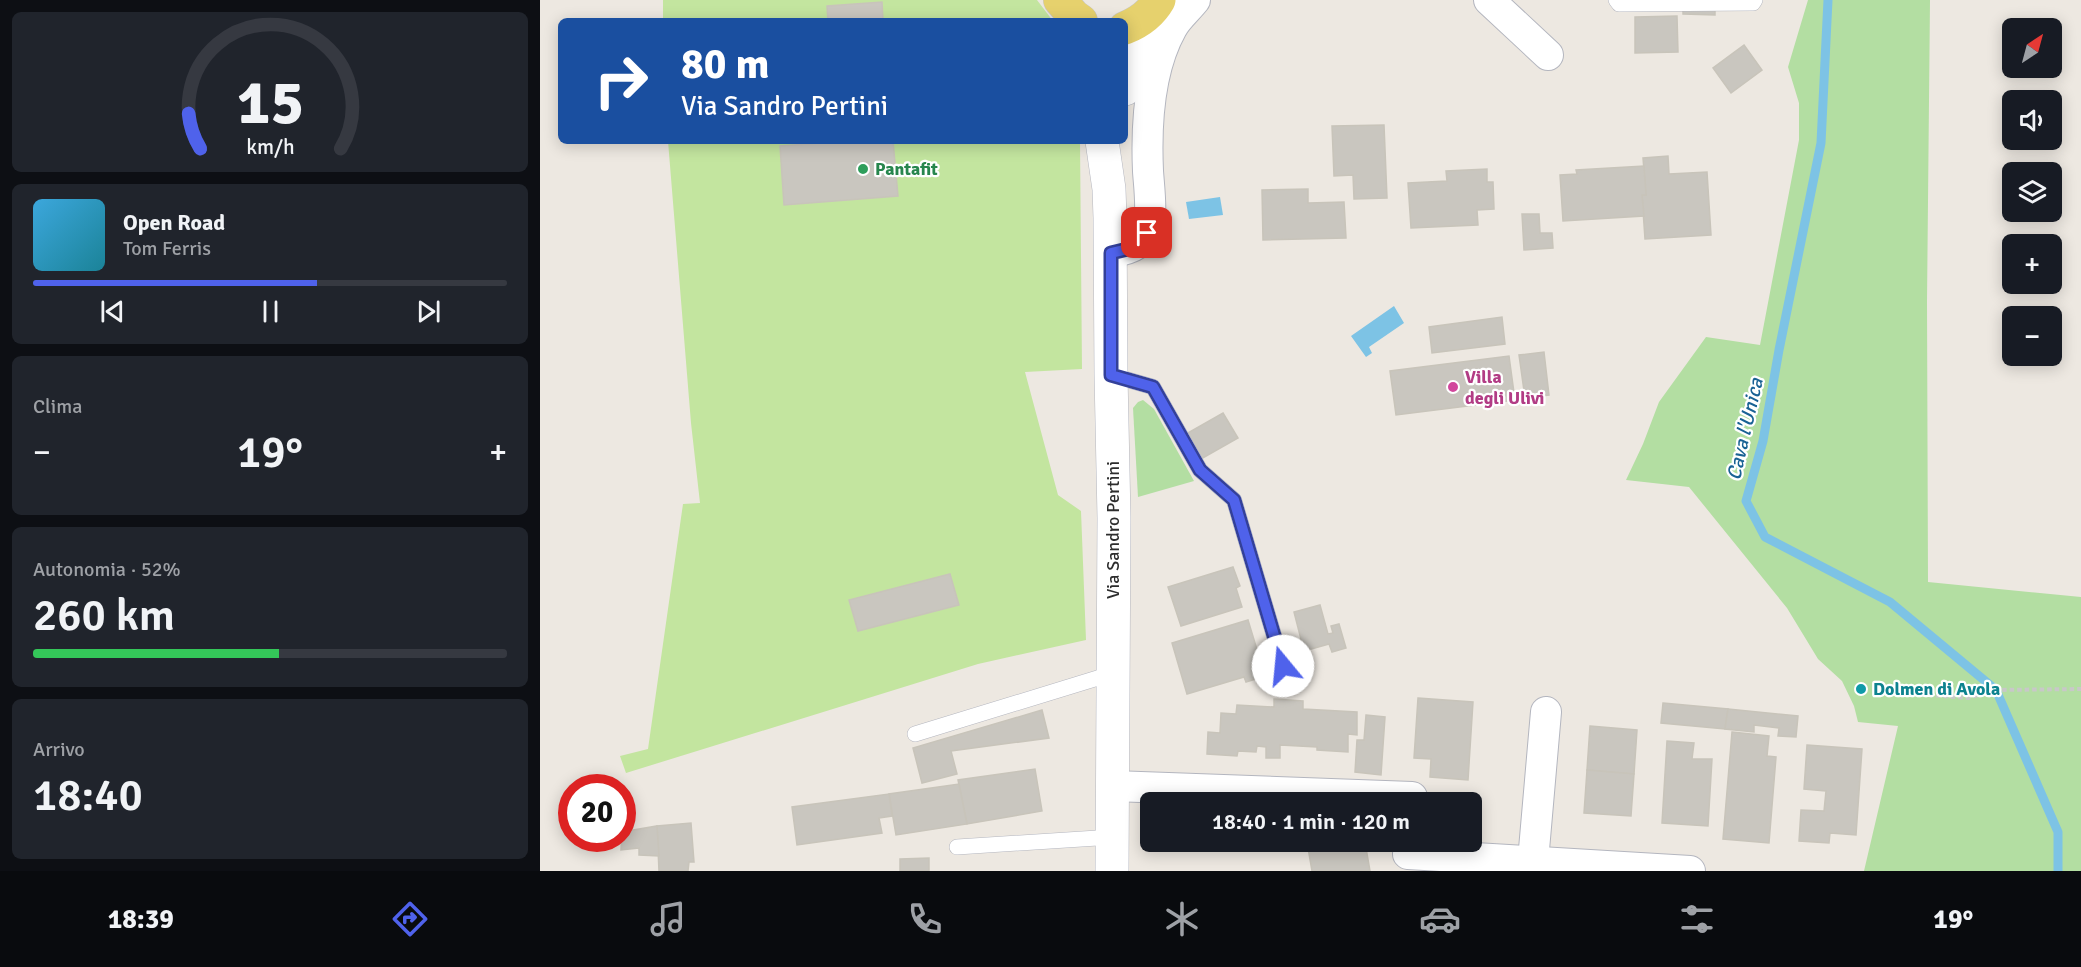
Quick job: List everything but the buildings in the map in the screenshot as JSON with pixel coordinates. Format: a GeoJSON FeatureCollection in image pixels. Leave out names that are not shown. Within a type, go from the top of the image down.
{"type":"FeatureCollection","features":[{"type":"Feature","properties":{"kind":"main road"},"geometry":{"type":"LineString","coordinates":[[1128,27],[1142,20],[1158,2]]}},
{"type":"Feature","properties":{"kind":"street"},"geometry":{"type":"LineString","coordinates":[[1111,253],[1136,247],[1147,233],[1150,213],[1148,156],[1150,105],[1159,60],[1172,27],[1195,0]]}},
{"type":"Feature","properties":{"kind":"street"},"geometry":{"type":"LineString","coordinates":[[1489,0],[1548,55]]}},
{"type":"Feature","properties":{"kind":"street"},"geometry":{"type":"LineString","coordinates":[[1128,81],[1158,2]]}},
{"type":"Feature","properties":{"kind":"street"},"geometry":{"type":"LineString","coordinates":[[1102,144],[1109,189]]}},
{"type":"Feature","properties":{"kind":"street"},"geometry":{"type":"LineString","coordinates":[[1109,189],[1116,144]]}},
{"type":"Feature","properties":{"kind":"street","name":"Via Sandro Pertini"},"geometry":{"type":"LineString","coordinates":[[1109,189],[1114,518],[1112,871]]}},
{"type":"Feature","properties":{"kind":"street"},"geometry":{"type":"LineString","coordinates":[[1533,861],[1545,712]]}},
{"type":"Feature","properties":{"kind":"street"},"geometry":{"type":"LineString","coordinates":[[1113,786],[1276,792]]}},
{"type":"Feature","properties":{"kind":"street"},"geometry":{"type":"LineString","coordinates":[[1408,856],[1690,871]]}},
{"type":"Feature","properties":{"kind":"lane"},"geometry":{"type":"LineString","coordinates":[[1617,0],[1619,4],[1753,3],[1755,0]]}},
{"type":"Feature","properties":{"kind":"lane"},"geometry":{"type":"LineString","coordinates":[[1111,375],[1153,387],[1200,470],[1234,500],[1283,666]]}},
{"type":"Feature","properties":{"kind":"lane"},"geometry":{"type":"LineString","coordinates":[[915,734],[1114,673]]}},
{"type":"Feature","properties":{"kind":"lane"},"geometry":{"type":"LineString","coordinates":[[957,847],[1113,837]]}},
{"type":"Feature","properties":{"kind":"path"},"geometry":{"type":"LineString","coordinates":[[1891,692],[1968,698],[1996,690],[2081,688]]}},
{"type":"Feature","properties":{"kind":"green space"},"geometry":{"type":"Polygon","coordinates":[[[663,0],[1037,0],[1051,18],[663,18],[663,0]]]}},
{"type":"Feature","properties":{"kind":"green space"},"geometry":{"type":"Polygon","coordinates":[[[1808,0],[1930,0],[1927,302],[1928,582],[2081,597],[2081,871],[1864,871],[1898,726],[1858,722],[1854,706],[1842,681],[1818,659],[1787,608],[1689,487],[1626,480],[1659,402],[1706,337],[1760,345],[1799,140],[1799,103],[1788,67],[1808,0]]]}},
{"type":"Feature","properties":{"kind":"green space"},"geometry":{"type":"Polygon","coordinates":[[[668,144],[1080,144],[1082,369],[1025,372],[1058,495],[1081,511],[1086,640],[978,664],[626,773],[620,756],[648,749],[683,504],[700,503],[691,423],[668,144]]]}},
{"type":"Feature","properties":{"kind":"green space"},"geometry":{"type":"Polygon","coordinates":[[[1143,400],[1154,409],[1194,481],[1138,497],[1133,408],[1143,400]]]}},
{"type":"Feature","properties":{"kind":"water"},"geometry":{"type":"Polygon","coordinates":[[[1220,197],[1223,215],[1189,219],[1186,202],[1220,197]]]}},
{"type":"Feature","properties":{"kind":"water"},"geometry":{"type":"Polygon","coordinates":[[[1394,306],[1404,323],[1369,347],[1372,353],[1366,357],[1351,336],[1394,306]]]}},
{"type":"Feature","properties":{"kind":"waterway","name":"Cava l'Unica"},"geometry":{"type":"LineString","coordinates":[[1828,0],[1821,143],[1763,441],[1746,501],[1765,537],[1890,602],[1996,690],[2058,832],[2058,871]]}},
{"type":"Feature","properties":{"kind":"place","name":"Pantafit"},"geometry":{"type":"Point","coordinates":[863,169]}},
{"type":"Feature","properties":{"kind":"place","name":"Villa degli Ulivi"},"geometry":{"type":"Point","coordinates":[1453,387]}},
{"type":"Feature","properties":{"kind":"place","name":"Dolmen di Avola"},"geometry":{"type":"Point","coordinates":[1861,689]}},
{"type":"Feature","properties":{"kind":"route"},"geometry":{"type":"LineString","coordinates":[[1147,233],[1136,247],[1111,253],[1111,375],[1153,387],[1200,470],[1234,500],[1283,666]]}}]}
